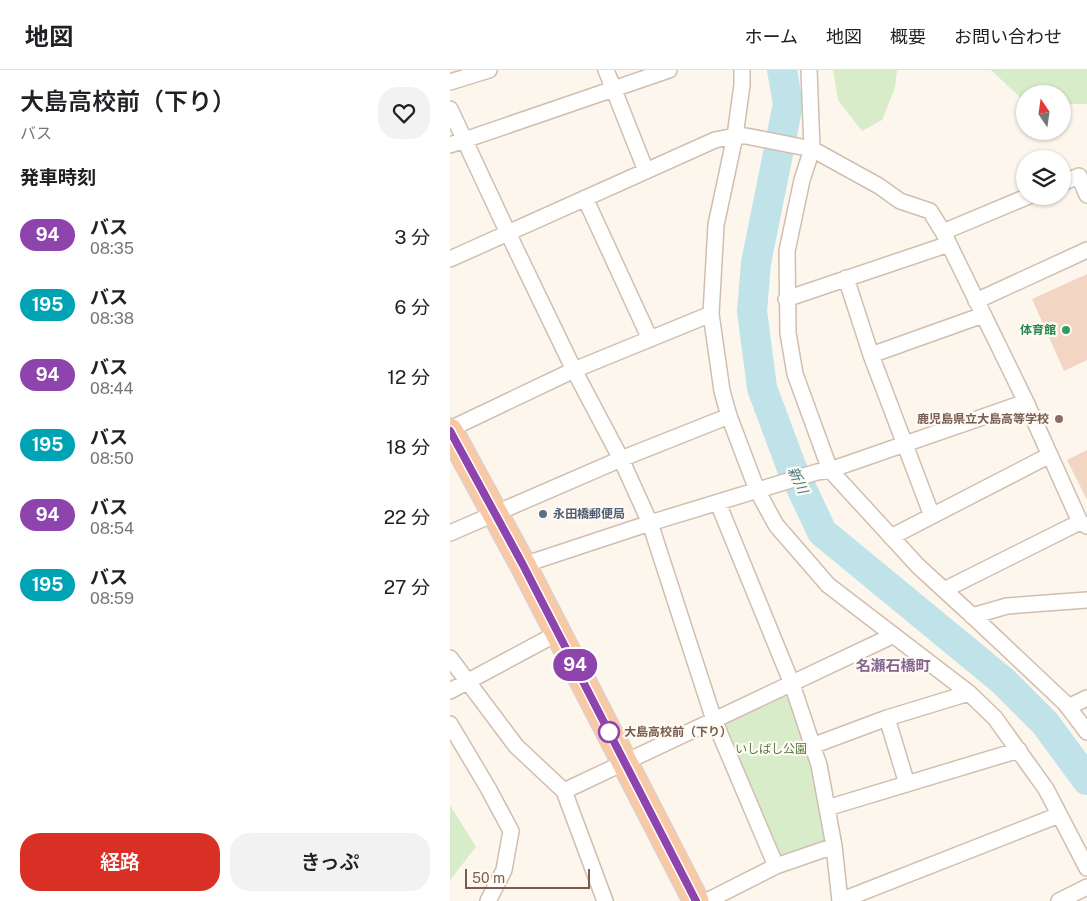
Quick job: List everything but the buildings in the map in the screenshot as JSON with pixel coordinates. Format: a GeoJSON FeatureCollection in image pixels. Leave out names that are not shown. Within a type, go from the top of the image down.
{"type":"FeatureCollection","features":[{"type":"Feature","properties":{"kind":"highway"},"geometry":{"type":"LineString","coordinates":[[450,430],[523,565],[696,901]]}},
{"type":"Feature","properties":{"kind":"street"},"geometry":{"type":"LineString","coordinates":[[450,82],[489,70]]}},
{"type":"Feature","properties":{"kind":"street"},"geometry":{"type":"LineString","coordinates":[[606,70],[646,171]]}},
{"type":"Feature","properties":{"kind":"street"},"geometry":{"type":"LineString","coordinates":[[457,142],[669,70]]}},
{"type":"Feature","properties":{"kind":"street"},"geometry":{"type":"LineString","coordinates":[[742,70],[740,136],[716,225],[711,314],[721,382],[729,416],[763,488],[776,525],[828,585],[969,693],[994,718],[1046,789],[1087,868]]}},
{"type":"Feature","properties":{"kind":"street"},"geometry":{"type":"LineString","coordinates":[[809,70],[808,148],[787,251],[786,299],[788,333],[795,374],[823,471],[918,566],[1068,707],[1087,732]]}},
{"type":"Feature","properties":{"kind":"street"},"geometry":{"type":"LineString","coordinates":[[450,108],[457,142],[508,233],[574,370],[621,459],[650,523],[714,720],[776,866]]}},
{"type":"Feature","properties":{"kind":"street"},"geometry":{"type":"LineString","coordinates":[[450,259],[716,140],[740,136],[808,148],[878,186],[900,201],[930,211],[946,238],[1084,524],[944,590]]}},
{"type":"Feature","properties":{"kind":"street"},"geometry":{"type":"LineString","coordinates":[[1071,179],[1079,176],[1087,195]]}},
{"type":"Feature","properties":{"kind":"street"},"geometry":{"type":"LineString","coordinates":[[585,198],[650,339]]}},
{"type":"Feature","properties":{"kind":"street"},"geometry":{"type":"LineString","coordinates":[[786,299],[846,278],[946,238],[1016,203]]}},
{"type":"Feature","properties":{"kind":"street"},"geometry":{"type":"LineString","coordinates":[[976,301],[1087,250]]}},
{"type":"Feature","properties":{"kind":"street"},"geometry":{"type":"LineString","coordinates":[[846,278],[871,355],[932,516]]}},
{"type":"Feature","properties":{"kind":"street"},"geometry":{"type":"LineString","coordinates":[[450,430],[574,370],[711,314]]}},
{"type":"Feature","properties":{"kind":"street"},"geometry":{"type":"LineString","coordinates":[[871,355],[983,315]]}},
{"type":"Feature","properties":{"kind":"street"},"geometry":{"type":"LineString","coordinates":[[523,565],[650,523],[904,445],[1026,402]]}},
{"type":"Feature","properties":{"kind":"street"},"geometry":{"type":"LineString","coordinates":[[450,533],[494,512],[729,416]]}},
{"type":"Feature","properties":{"kind":"street"},"geometry":{"type":"LineString","coordinates":[[891,537],[1050,455]]}},
{"type":"Feature","properties":{"kind":"street"},"geometry":{"type":"LineString","coordinates":[[718,503],[792,684],[819,765],[834,846],[840,901],[1059,815]]}},
{"type":"Feature","properties":{"kind":"street"},"geometry":{"type":"LineString","coordinates":[[972,616],[1007,606],[1087,600]]}},
{"type":"Feature","properties":{"kind":"street"},"geometry":{"type":"LineString","coordinates":[[450,691],[558,633]]}},
{"type":"Feature","properties":{"kind":"street"},"geometry":{"type":"LineString","coordinates":[[564,791],[894,635]]}},
{"type":"Feature","properties":{"kind":"street"},"geometry":{"type":"LineString","coordinates":[[450,658],[516,746],[564,791],[605,901]]}},
{"type":"Feature","properties":{"kind":"street"},"geometry":{"type":"LineString","coordinates":[[812,746],[886,718],[969,693]]}},
{"type":"Feature","properties":{"kind":"street"},"geometry":{"type":"LineString","coordinates":[[1068,707],[1087,698]]}},
{"type":"Feature","properties":{"kind":"street"},"geometry":{"type":"LineString","coordinates":[[886,718],[907,784]]}},
{"type":"Feature","properties":{"kind":"street"},"geometry":{"type":"LineString","coordinates":[[450,724],[511,831],[504,870],[488,901]]}},
{"type":"Feature","properties":{"kind":"street"},"geometry":{"type":"LineString","coordinates":[[827,808],[1019,750]]}},
{"type":"Feature","properties":{"kind":"street"},"geometry":{"type":"LineString","coordinates":[[707,901],[776,866],[834,846]]}},
{"type":"Feature","properties":{"kind":"street"},"geometry":{"type":"LineString","coordinates":[[1059,901],[1087,887]]}},
{"type":"Feature","properties":{"kind":"green space"},"geometry":{"type":"Polygon","coordinates":[[[833,70],[897,70],[895,88],[882,120],[862,131],[838,100],[833,70]]]}},
{"type":"Feature","properties":{"kind":"green space"},"geometry":{"type":"Polygon","coordinates":[[[991,70],[1087,70],[1087,104],[1071,104],[1071,85],[1016,85],[1016,94],[991,70]]]}},
{"type":"Feature","properties":{"kind":"green space","name":"いしばし公園"},"geometry":{"type":"Polygon","coordinates":[[[792,689],[832,842],[777,860],[719,723],[792,689]]]}},
{"type":"Feature","properties":{"kind":"green space"},"geometry":{"type":"Polygon","coordinates":[[[450,805],[476,847],[450,880],[450,805]]]}},
{"type":"Feature","properties":{"kind":"waterway","name":"新川"},"geometry":{"type":"LineString","coordinates":[[782,70],[788,104],[756,263],[752,311],[762,388],[791,466],[822,532],[1003,681],[1045,723],[1087,780]]}},
{"type":"Feature","properties":{"kind":"bus line","name":"94"},"geometry":{"type":"LineString","coordinates":[[450,431],[523,565],[696,901]]}},
{"type":"Feature","properties":{"kind":"place","name":"体育館"},"geometry":{"type":"Point","coordinates":[1066,330]}},
{"type":"Feature","properties":{"kind":"place","name":"鹿児島県立大島高等学校"},"geometry":{"type":"Point","coordinates":[1059,419]}},
{"type":"Feature","properties":{"kind":"place","name":"永田橋郵便局"},"geometry":{"type":"Point","coordinates":[543,514]}},
{"type":"Feature","properties":{"kind":"place","name":"大島高校前（下り）"},"geometry":{"type":"Point","coordinates":[609,732]}},
{"type":"Feature","properties":{"kind":"district","name":"名瀬石橋町"},"geometry":{"type":"Point","coordinates":[893,665]}}]}
